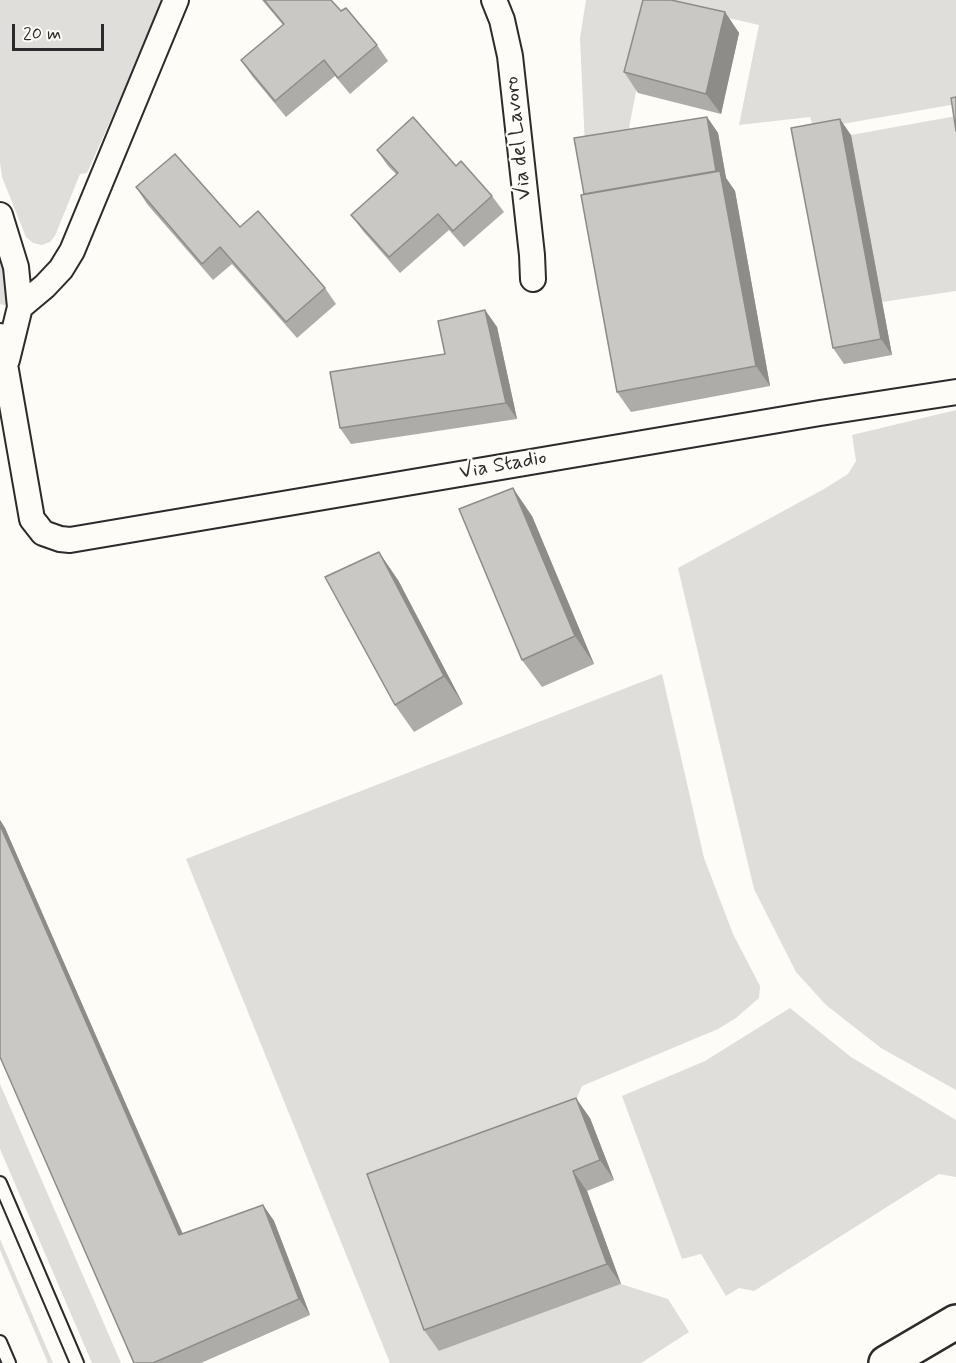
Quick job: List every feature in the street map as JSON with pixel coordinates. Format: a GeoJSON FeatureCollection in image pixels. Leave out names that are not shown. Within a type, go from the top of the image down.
{"type":"FeatureCollection","features":[{"type":"Feature","properties":{"kind":"street"},"geometry":{"type":"LineString","coordinates":[[20,307],[61,269],[72,251],[177,0]]}},
{"type":"Feature","properties":{"kind":"street","name":"Via del Lavoro"},"geometry":{"type":"LineString","coordinates":[[494,0],[502,20],[510,56],[533,279]]}},
{"type":"Feature","properties":{"kind":"street"},"geometry":{"type":"LineString","coordinates":[[0,215],[16,267],[20,307],[3,366]]}},
{"type":"Feature","properties":{"kind":"street"},"geometry":{"type":"LineString","coordinates":[[0,336],[3,366]]}},
{"type":"Feature","properties":{"kind":"street","name":"Via Stadio"},"geometry":{"type":"LineString","coordinates":[[3,366],[29,508],[36,526],[50,536],[70,540],[956,392]]}},
{"type":"Feature","properties":{"kind":"street"},"geometry":{"type":"LineString","coordinates":[[886,1363],[956,1322]]}},
{"type":"Feature","properties":{"kind":"lane"},"geometry":{"type":"LineString","coordinates":[[0,1183],[77,1363]]}},
{"type":"Feature","properties":{"kind":"lane"},"geometry":{"type":"LineString","coordinates":[[0,1342],[9,1363]]}},
{"type":"Feature","properties":{"kind":"shaded area"},"geometry":{"type":"Polygon","coordinates":[[[0,0],[161,0],[152,27],[87,173],[80,174],[55,236],[50,242],[42,245],[33,243],[26,237],[2,177],[0,162],[0,0]]]}},
{"type":"Feature","properties":{"kind":"shaded area"},"geometry":{"type":"Polygon","coordinates":[[[586,0],[956,0],[956,104],[814,129],[810,117],[739,125],[759,25],[654,1],[627,138],[585,146],[580,38],[586,0]]]}},
{"type":"Feature","properties":{"kind":"shaded area"},"geometry":{"type":"Polygon","coordinates":[[[956,116],[956,291],[882,302],[851,135],[956,116]]]}},
{"type":"Feature","properties":{"kind":"shaded area"},"geometry":{"type":"Polygon","coordinates":[[[0,253],[9,301],[5,305],[0,304],[0,253]]]}},
{"type":"Feature","properties":{"kind":"shaded area"},"geometry":{"type":"Polygon","coordinates":[[[956,410],[956,1090],[881,1048],[826,1005],[796,972],[754,889],[678,568],[848,474],[856,461],[852,435],[956,410]]]}},
{"type":"Feature","properties":{"kind":"shaded area"},"geometry":{"type":"Polygon","coordinates":[[[662,674],[704,858],[733,934],[760,986],[759,998],[736,1018],[718,1029],[582,1086],[564,1128],[439,1351],[621,1284],[668,1299],[689,1332],[641,1363],[390,1363],[186,859],[662,674]]]}},
{"type":"Feature","properties":{"kind":"shaded area"},"geometry":{"type":"Polygon","coordinates":[[[790,1008],[851,1057],[956,1120],[956,1177],[939,1174],[754,1291],[739,1288],[726,1296],[701,1254],[682,1259],[622,1096],[705,1061],[790,1008]]]}},
{"type":"Feature","properties":{"kind":"shaded area"},"geometry":{"type":"Polygon","coordinates":[[[0,1084],[121,1363],[92,1363],[0,1149],[0,1084]]]}},
{"type":"Feature","properties":{"kind":"shaded area"},"geometry":{"type":"Polygon","coordinates":[[[0,1239],[53,1363],[48,1363],[0,1250],[0,1239]]]}},
{"type":"Feature","properties":{"kind":"building"},"geometry":{"type":"Polygon","coordinates":[[[264,0],[331,0],[341,11],[346,8],[377,45],[338,78],[324,60],[275,101],[241,60],[284,24],[264,0]]]}},
{"type":"Feature","properties":{"kind":"building"},"geometry":{"type":"Polygon","coordinates":[[[643,0],[671,0],[725,12],[706,94],[624,72],[643,0]]]}},
{"type":"Feature","properties":{"kind":"building"},"geometry":{"type":"Polygon","coordinates":[[[956,97],[956,131],[951,98],[956,97]]]}},
{"type":"Feature","properties":{"kind":"building"},"geometry":{"type":"Polygon","coordinates":[[[413,117],[456,166],[461,161],[492,196],[453,231],[438,214],[389,257],[351,215],[398,173],[377,150],[413,117]]]}},
{"type":"Feature","properties":{"kind":"building"},"geometry":{"type":"Polygon","coordinates":[[[707,117],[716,171],[584,194],[574,138],[707,117]]]}},
{"type":"Feature","properties":{"kind":"building"},"geometry":{"type":"Polygon","coordinates":[[[840,119],[881,339],[833,348],[791,128],[840,119]]]}},
{"type":"Feature","properties":{"kind":"building"},"geometry":{"type":"Polygon","coordinates":[[[175,154],[240,227],[258,211],[325,288],[286,322],[220,247],[202,264],[136,187],[175,154]]]}},
{"type":"Feature","properties":{"kind":"building"},"geometry":{"type":"Polygon","coordinates":[[[720,171],[756,366],[617,392],[581,195],[720,171]]]}},
{"type":"Feature","properties":{"kind":"building"},"geometry":{"type":"Polygon","coordinates":[[[485,310],[506,403],[340,428],[330,372],[445,354],[438,321],[485,310]]]}},
{"type":"Feature","properties":{"kind":"building"},"geometry":{"type":"Polygon","coordinates":[[[513,488],[575,636],[522,660],[459,509],[513,488]]]}},
{"type":"Feature","properties":{"kind":"building"},"geometry":{"type":"Polygon","coordinates":[[[379,552],[444,676],[395,705],[325,577],[379,552]]]}},
{"type":"Feature","properties":{"kind":"building"},"geometry":{"type":"Polygon","coordinates":[[[0,825],[179,1235],[263,1205],[299,1299],[153,1363],[134,1363],[0,1057],[0,825]]]}},
{"type":"Feature","properties":{"kind":"building"},"geometry":{"type":"Polygon","coordinates":[[[576,1098],[600,1160],[573,1171],[607,1264],[424,1330],[367,1174],[576,1098]]]}}]}
